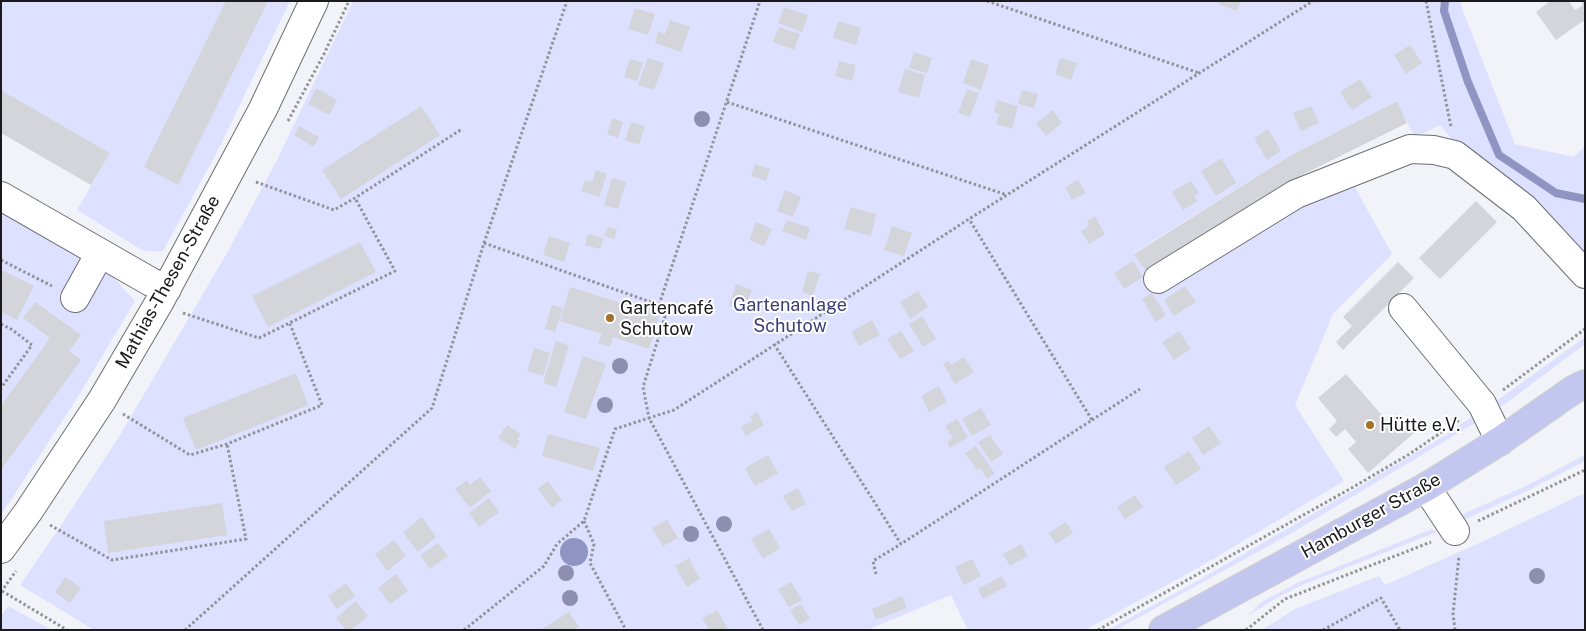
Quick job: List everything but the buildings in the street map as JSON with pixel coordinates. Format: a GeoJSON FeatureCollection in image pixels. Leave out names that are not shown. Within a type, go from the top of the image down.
{"type":"FeatureCollection","features":[{"type":"Feature","properties":{"kind":"main road","name":"Hamburger Straße"},"geometry":{"type":"LineString","coordinates":[[1163,630],[1426,487],[1500,441],[1581,384]]}},
{"type":"Feature","properties":{"kind":"street","name":"Mathias-Thesen-Straße"},"geometry":{"type":"LineString","coordinates":[[1,549],[28,512],[102,400],[166,289],[263,109],[314,1]]}},
{"type":"Feature","properties":{"kind":"street"},"geometry":{"type":"LineString","coordinates":[[1158,279],[1296,194],[1410,149],[1434,150],[1455,155],[1524,208],[1585,274]]}},
{"type":"Feature","properties":{"kind":"street"},"geometry":{"type":"LineString","coordinates":[[1,196],[166,289]]}},
{"type":"Feature","properties":{"kind":"street"},"geometry":{"type":"LineString","coordinates":[[75,298],[100,253]]}},
{"type":"Feature","properties":{"kind":"street"},"geometry":{"type":"LineString","coordinates":[[1403,308],[1482,404],[1500,441]]}},
{"type":"Feature","properties":{"kind":"street"},"geometry":{"type":"LineString","coordinates":[[1426,487],[1457,540]]}},
{"type":"Feature","properties":{"kind":"path"},"geometry":{"type":"LineString","coordinates":[[186,630],[432,408],[484,243],[567,1]]}},
{"type":"Feature","properties":{"kind":"path"},"geometry":{"type":"LineString","coordinates":[[659,305],[760,1]]}},
{"type":"Feature","properties":{"kind":"path"},"geometry":{"type":"LineString","coordinates":[[987,1],[1199,73]]}},
{"type":"Feature","properties":{"kind":"path"},"geometry":{"type":"LineString","coordinates":[[464,630],[544,566],[557,544],[584,520],[615,429],[674,410],[969,219],[1313,1]]}},
{"type":"Feature","properties":{"kind":"path"},"geometry":{"type":"LineString","coordinates":[[1426,1],[1455,155]]}},
{"type":"Feature","properties":{"kind":"path"},"geometry":{"type":"LineString","coordinates":[[727,102],[1007,196]]}},
{"type":"Feature","properties":{"kind":"path"},"geometry":{"type":"LineString","coordinates":[[256,182],[334,210],[462,129]]}},
{"type":"Feature","properties":{"kind":"path"},"geometry":{"type":"LineString","coordinates":[[183,313],[259,338],[395,271],[355,198]]}},
{"type":"Feature","properties":{"kind":"path"},"geometry":{"type":"LineString","coordinates":[[969,219],[1092,420]]}},
{"type":"Feature","properties":{"kind":"path"},"geometry":{"type":"LineString","coordinates":[[484,243],[659,305],[665,317],[643,387],[649,418],[763,630]]}},
{"type":"Feature","properties":{"kind":"path"},"geometry":{"type":"LineString","coordinates":[[1,260],[75,298]]}},
{"type":"Feature","properties":{"kind":"path"},"geometry":{"type":"LineString","coordinates":[[1,324],[32,345],[1,388]]}},
{"type":"Feature","properties":{"kind":"path"},"geometry":{"type":"LineString","coordinates":[[122,413],[190,455],[228,444],[322,404],[290,324]]}},
{"type":"Feature","properties":{"kind":"path"},"geometry":{"type":"LineString","coordinates":[[1098,630],[1408,455],[1585,329]]}},
{"type":"Feature","properties":{"kind":"path"},"geometry":{"type":"LineString","coordinates":[[774,344],[901,544]]}},
{"type":"Feature","properties":{"kind":"path"},"geometry":{"type":"LineString","coordinates":[[876,574],[873,562],[1140,389]]}},
{"type":"Feature","properties":{"kind":"path"},"geometry":{"type":"LineString","coordinates":[[50,525],[112,560],[246,539],[228,444]]}},
{"type":"Feature","properties":{"kind":"path"},"geometry":{"type":"LineString","coordinates":[[1246,630],[1285,599],[1457,540],[1585,470]]}},
{"type":"Feature","properties":{"kind":"path"},"geometry":{"type":"LineString","coordinates":[[584,520],[594,544],[590,563],[626,630]]}},
{"type":"Feature","properties":{"kind":"path"},"geometry":{"type":"LineString","coordinates":[[1455,630],[1453,614],[1457,540]]}},
{"type":"Feature","properties":{"kind":"path"},"geometry":{"type":"LineString","coordinates":[[2,591],[67,630]]}},
{"type":"Feature","properties":{"kind":"path"},"geometry":{"type":"LineString","coordinates":[[1323,630],[1381,598],[1400,630]]}},
{"type":"Feature","properties":{"kind":"green space"},"geometry":{"type":"Polygon","coordinates":[[[1,1],[290,1],[217,152],[163,251],[142,250],[77,210],[110,153],[1,90],[1,1]]]}},
{"type":"Feature","properties":{"kind":"green space","name":"Gartenanlage Schutow"},"geometry":{"type":"Polygon","coordinates":[[[353,1],[1461,1],[1461,6],[1515,144],[1574,157],[1585,146],[1585,268],[1477,169],[1440,125],[1415,137],[1396,101],[1291,155],[1134,253],[1148,274],[1300,201],[1352,182],[1392,254],[1333,314],[1295,405],[1344,481],[1196,569],[1085,630],[968,630],[951,595],[867,630],[94,630],[20,585],[120,435],[227,253],[277,160],[353,1]]]}},
{"type":"Feature","properties":{"kind":"green space"},"geometry":{"type":"Polygon","coordinates":[[[1,213],[110,274],[135,301],[79,395],[1,515],[1,213]]]}},
{"type":"Feature","properties":{"kind":"green space"},"geometry":{"type":"Polygon","coordinates":[[[1585,337],[1585,344],[1502,406],[1491,405],[1585,337]]]}},
{"type":"Feature","properties":{"kind":"green space"},"geometry":{"type":"Polygon","coordinates":[[[1480,411],[1480,420],[1292,533],[1116,630],[1108,630],[1199,580],[1352,491],[1447,434],[1480,411]]]}},
{"type":"Feature","properties":{"kind":"green space"},"geometry":{"type":"Polygon","coordinates":[[[1585,455],[1585,461],[1525,492],[1459,522],[1463,514],[1524,487],[1585,455]]]}},
{"type":"Feature","properties":{"kind":"green space"},"geometry":{"type":"Polygon","coordinates":[[[1585,493],[1585,630],[1262,630],[1295,609],[1379,576],[1385,585],[1585,493]]]}},
{"type":"Feature","properties":{"kind":"green space"},"geometry":{"type":"Polygon","coordinates":[[[1432,529],[1437,532],[1300,586],[1246,617],[1263,601],[1297,583],[1432,529]]]}},
{"type":"Feature","properties":{"kind":"green space"},"geometry":{"type":"Polygon","coordinates":[[[8,606],[52,630],[1,630],[1,616],[8,606]]]}},
{"type":"Feature","properties":{"kind":"shaded area"},"geometry":{"type":"Polygon","coordinates":[[[574,538],[584,542],[588,552],[584,562],[574,566],[564,562],[560,552],[564,542],[574,538]]]}},
{"type":"Feature","properties":{"kind":"waterway"},"geometry":{"type":"LineString","coordinates":[[1445,1],[1444,11],[1468,82],[1499,155],[1556,193],[1585,199]]}},
{"type":"Feature","properties":{"kind":"place","name":"Gartencafé Schutow"},"geometry":{"type":"Point","coordinates":[610,318]}},
{"type":"Feature","properties":{"kind":"place","name":"Hütte e.V."},"geometry":{"type":"Point","coordinates":[1370,425]}}]}
